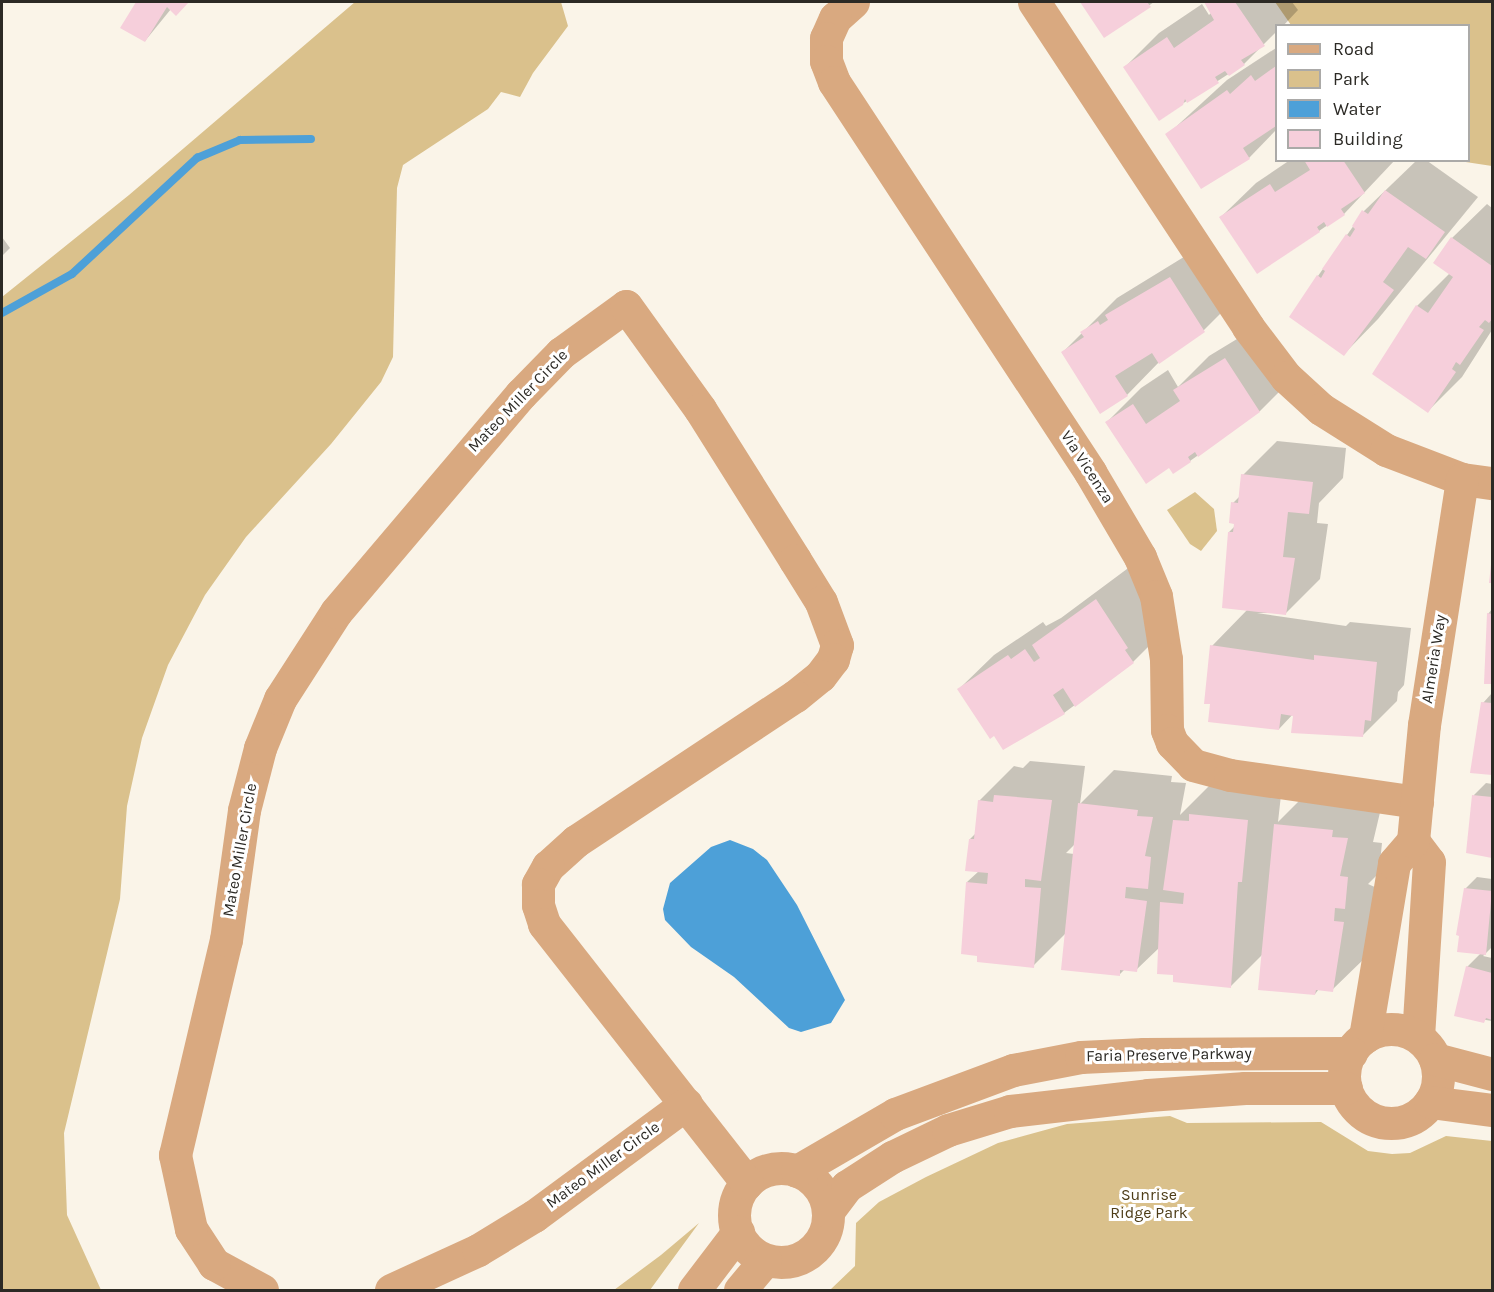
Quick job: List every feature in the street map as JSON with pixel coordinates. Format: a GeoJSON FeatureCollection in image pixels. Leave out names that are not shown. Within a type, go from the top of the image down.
{"type":"FeatureCollection","features":[{"type":"Feature","properties":{"kind":"street","name":"Via Vicenza"},"geometry":{"type":"LineString","coordinates":[[854,2],[835,18],[826,38],[826,61],[834,82],[1090,472],[1140,557],[1156,596],[1166,659],[1167,730],[1172,743],[1193,765],[1230,775],[1417,802]]}},
{"type":"Feature","properties":{"kind":"street"},"geometry":{"type":"LineString","coordinates":[[1034,2],[1248,327],[1286,377],[1321,409],[1386,450],[1477,481]]}},
{"type":"Feature","properties":{"kind":"street","name":"Mateo Miller Circle"},"geometry":{"type":"LineString","coordinates":[[262,1290],[214,1264],[190,1229],[175,1155],[226,940],[244,810],[260,748],[280,699],[336,612],[394,541],[561,353],[626,306],[700,409],[800,568],[821,602],[837,645],[833,659],[820,675],[576,840],[548,866],[538,884],[538,905],[544,924],[747,1183]]}},
{"type":"Feature","properties":{"kind":"street","name":"Almeria Way"},"geometry":{"type":"LineString","coordinates":[[1413,841],[1424,725],[1477,481]]}},
{"type":"Feature","properties":{"kind":"street"},"geometry":{"type":"LineString","coordinates":[[1413,841],[1429,862],[1426,1048],[1437,1089],[1431,1102],[1420,1113],[1392,1123],[1362,1113],[1346,1088],[1344,1073],[1358,1045],[1395,863],[1413,841]]}},
{"type":"Feature","properties":{"kind":"street"},"geometry":{"type":"LineString","coordinates":[[1358,1045],[1391,1029],[1426,1048],[1492,1074]]}},
{"type":"Feature","properties":{"kind":"street","name":"Faria Preserve Parkway"},"geometry":{"type":"LineString","coordinates":[[797,1171],[895,1114],[1013,1070],[1081,1057],[1358,1045]]}},
{"type":"Feature","properties":{"kind":"street"},"geometry":{"type":"LineString","coordinates":[[828,1211],[818,1186],[797,1171],[770,1169],[747,1183],[735,1206],[738,1232],[749,1249],[765,1260],[787,1262],[807,1255],[823,1238],[828,1211],[847,1186],[892,1157],[948,1130],[1010,1111],[1076,1100],[1245,1088],[1346,1088]]}},
{"type":"Feature","properties":{"kind":"street"},"geometry":{"type":"LineString","coordinates":[[1431,1102],[1492,1110]]}},
{"type":"Feature","properties":{"kind":"street","name":"Mateo Miller Circle"},"geometry":{"type":"LineString","coordinates":[[391,1290],[478,1250],[534,1216],[686,1104]]}},
{"type":"Feature","properties":{"kind":"street"},"geometry":{"type":"LineString","coordinates":[[694,1290],[738,1232]]}},
{"type":"Feature","properties":{"kind":"street"},"geometry":{"type":"LineString","coordinates":[[740,1290],[765,1260]]}},
{"type":"Feature","properties":{"kind":"green space"},"geometry":{"type":"Polygon","coordinates":[[[355,2],[561,2],[568,26],[533,73],[520,97],[501,92],[488,109],[403,165],[397,188],[393,357],[381,382],[331,444],[246,537],[205,595],[168,665],[142,738],[127,806],[120,899],[64,1133],[67,1215],[101,1290],[2,1290],[2,297],[129,195],[355,2]]]}},
{"type":"Feature","properties":{"kind":"green space"},"geometry":{"type":"Polygon","coordinates":[[[1275,2],[1492,2],[1492,166],[1466,162],[1470,162],[1470,24],[1290,24],[1275,2]]]}},
{"type":"Feature","properties":{"kind":"green space"},"geometry":{"type":"Polygon","coordinates":[[[1195,492],[1214,509],[1217,531],[1201,551],[1190,544],[1167,510],[1195,492]]]}},
{"type":"Feature","properties":{"kind":"green space","name":"Sunrise Ridge Park"},"geometry":{"type":"Polygon","coordinates":[[[1170,1116],[1187,1123],[1321,1122],[1368,1151],[1392,1154],[1410,1153],[1446,1136],[1492,1141],[1492,1290],[830,1290],[855,1266],[856,1223],[879,1202],[926,1177],[998,1143],[1067,1124],[1170,1116]]]}},
{"type":"Feature","properties":{"kind":"green space"},"geometry":{"type":"Polygon","coordinates":[[[699,1223],[650,1290],[614,1290],[661,1255],[699,1223]]]}},
{"type":"Feature","properties":{"kind":"water"},"geometry":{"type":"Polygon","coordinates":[[[730,840],[753,849],[767,860],[797,905],[845,1000],[831,1023],[801,1032],[789,1028],[734,977],[691,947],[665,920],[663,909],[670,883],[711,847],[730,840]]]}},
{"type":"Feature","properties":{"kind":"building"},"geometry":{"type":"Polygon","coordinates":[[[136,2],[189,2],[176,16],[167,7],[145,42],[120,28],[136,2]]]}},
{"type":"Feature","properties":{"kind":"building"},"geometry":{"type":"Polygon","coordinates":[[[1080,2],[1147,2],[1151,7],[1104,38],[1080,2]]]}},
{"type":"Feature","properties":{"kind":"building"},"geometry":{"type":"Polygon","coordinates":[[[1204,2],[1235,2],[1265,46],[1241,60],[1245,65],[1229,76],[1225,71],[1215,77],[1219,83],[1187,103],[1185,99],[1183,105],[1159,121],[1123,67],[1167,37],[1174,48],[1214,20],[1204,2]]]}},
{"type":"Feature","properties":{"kind":"building"},"geometry":{"type":"Polygon","coordinates":[[[1275,67],[1275,127],[1243,148],[1250,159],[1201,189],[1165,134],[1227,90],[1230,94],[1251,75],[1255,81],[1275,67]]]}},
{"type":"Feature","properties":{"kind":"building"},"geometry":{"type":"Polygon","coordinates":[[[1305,162],[1344,162],[1365,193],[1341,209],[1345,215],[1327,227],[1324,222],[1317,227],[1320,232],[1257,274],[1219,217],[1270,184],[1275,192],[1310,170],[1305,162]]]}},
{"type":"Feature","properties":{"kind":"building"},"geometry":{"type":"Polygon","coordinates":[[[1385,190],[1445,232],[1426,259],[1408,247],[1383,282],[1394,290],[1344,356],[1289,317],[1317,275],[1321,278],[1325,271],[1322,269],[1346,234],[1350,237],[1355,229],[1352,226],[1362,210],[1368,214],[1385,190]]]}},
{"type":"Feature","properties":{"kind":"building"},"geometry":{"type":"Polygon","coordinates":[[[1451,237],[1492,266],[1492,319],[1489,323],[1485,320],[1479,327],[1484,330],[1460,365],[1456,362],[1452,369],[1456,372],[1428,413],[1372,374],[1416,305],[1428,313],[1453,277],[1433,263],[1451,237]]]}},
{"type":"Feature","properties":{"kind":"building"},"geometry":{"type":"Polygon","coordinates":[[[1170,277],[1205,332],[1159,364],[1152,353],[1115,376],[1128,396],[1100,414],[1061,352],[1084,337],[1080,332],[1098,321],[1100,325],[1108,320],[1105,315],[1170,277]]]}},
{"type":"Feature","properties":{"kind":"building"},"geometry":{"type":"Polygon","coordinates":[[[1225,358],[1260,412],[1198,457],[1195,452],[1188,457],[1191,462],[1173,474],[1169,468],[1146,484],[1105,422],[1133,404],[1146,424],[1180,401],[1173,390],[1225,358]]]}},
{"type":"Feature","properties":{"kind":"building"},"geometry":{"type":"Polygon","coordinates":[[[1241,474],[1313,482],[1309,514],[1288,512],[1283,557],[1295,558],[1286,615],[1222,608],[1228,532],[1233,532],[1234,524],[1229,523],[1231,502],[1238,503],[1241,474]]]}},
{"type":"Feature","properties":{"kind":"building"},"geometry":{"type":"Polygon","coordinates":[[[1491,565],[1492,583],[1489,583],[1491,565]]]}},
{"type":"Feature","properties":{"kind":"building"},"geometry":{"type":"Polygon","coordinates":[[[1096,599],[1128,648],[1125,650],[1134,663],[1075,707],[1063,688],[1053,695],[1065,714],[1003,750],[994,736],[990,739],[957,689],[1008,655],[1011,659],[1025,649],[1034,662],[1040,658],[1032,645],[1096,599]]]}},
{"type":"Feature","properties":{"kind":"building"},"geometry":{"type":"Polygon","coordinates":[[[1487,613],[1492,614],[1492,684],[1484,684],[1487,613]]]}},
{"type":"Feature","properties":{"kind":"building"},"geometry":{"type":"Polygon","coordinates":[[[1210,645],[1314,660],[1314,655],[1377,662],[1371,721],[1365,720],[1363,737],[1291,733],[1293,716],[1281,714],[1279,730],[1208,722],[1210,704],[1204,704],[1210,645]]]}},
{"type":"Feature","properties":{"kind":"building"},"geometry":{"type":"Polygon","coordinates":[[[1481,702],[1492,703],[1492,775],[1470,773],[1481,702]]]}},
{"type":"Feature","properties":{"kind":"building"},"geometry":{"type":"Polygon","coordinates":[[[994,795],[1052,800],[1041,881],[1025,879],[1025,887],[1041,888],[1034,968],[977,962],[977,956],[961,954],[966,882],[987,884],[988,873],[965,871],[969,839],[974,839],[978,800],[993,802],[994,795]]]}},
{"type":"Feature","properties":{"kind":"building"},"geometry":{"type":"Polygon","coordinates":[[[1472,795],[1492,797],[1492,858],[1466,853],[1472,795]]]}},
{"type":"Feature","properties":{"kind":"building"},"geometry":{"type":"Polygon","coordinates":[[[1078,803],[1138,810],[1137,816],[1153,817],[1145,856],[1151,857],[1148,889],[1126,887],[1125,898],[1147,901],[1137,972],[1120,970],[1120,976],[1061,970],[1078,803]]]}},
{"type":"Feature","properties":{"kind":"building"},"geometry":{"type":"Polygon","coordinates":[[[1189,814],[1248,820],[1242,882],[1238,882],[1231,988],[1173,982],[1173,975],[1157,974],[1160,902],[1183,904],[1184,893],[1163,890],[1173,820],[1189,821],[1189,814]]]}},
{"type":"Feature","properties":{"kind":"building"},"geometry":{"type":"Polygon","coordinates":[[[1274,824],[1333,830],[1332,837],[1348,838],[1340,876],[1348,877],[1345,909],[1335,908],[1334,921],[1344,922],[1333,992],[1316,990],[1315,995],[1258,990],[1274,824]]]}},
{"type":"Feature","properties":{"kind":"building"},"geometry":{"type":"Polygon","coordinates":[[[1464,888],[1492,891],[1486,955],[1457,952],[1459,936],[1456,935],[1464,888]]]}},
{"type":"Feature","properties":{"kind":"building"},"geometry":{"type":"Polygon","coordinates":[[[1466,966],[1492,973],[1492,1020],[1486,1018],[1484,1023],[1454,1016],[1466,966]]]}},
{"type":"Feature","properties":{"kind":"waterway"},"geometry":{"type":"LineString","coordinates":[[2,313],[72,274],[197,158],[240,140],[311,139]]}}]}
